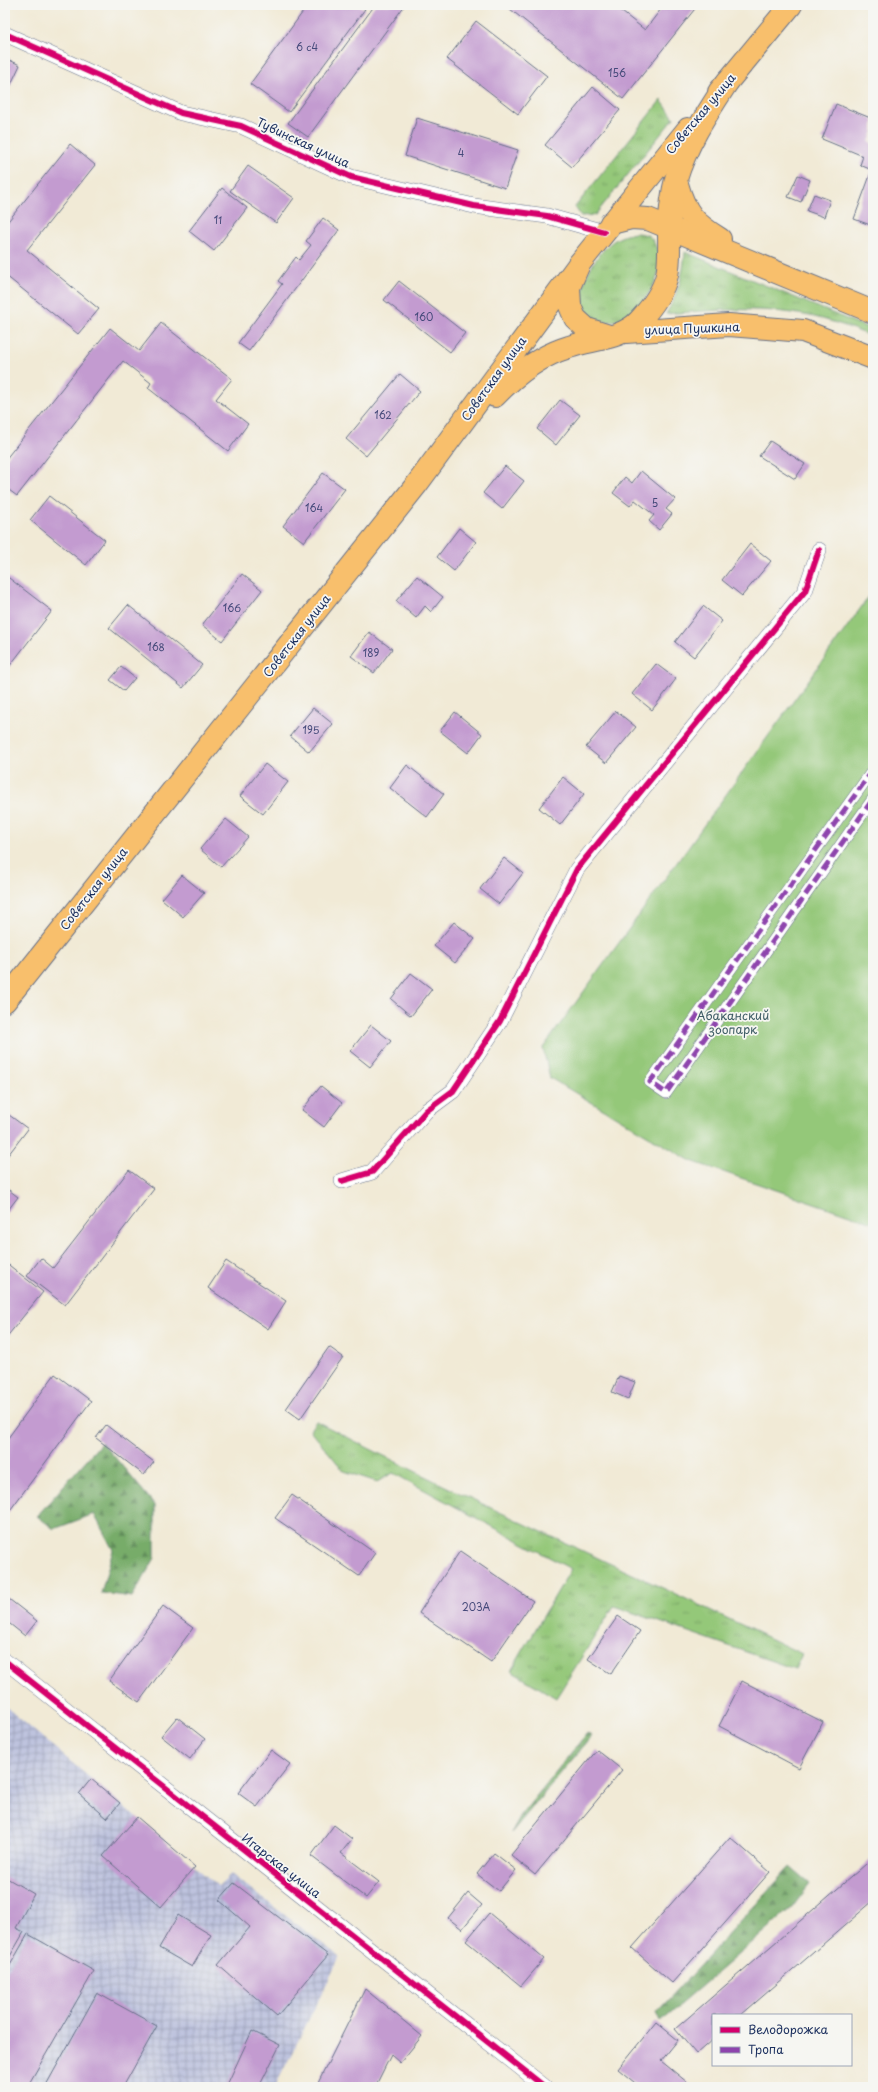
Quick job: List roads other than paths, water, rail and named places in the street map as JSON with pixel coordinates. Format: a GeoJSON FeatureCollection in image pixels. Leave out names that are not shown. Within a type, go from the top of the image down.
{"type":"FeatureCollection","features":[{"type":"Feature","properties":{"kind":"main road","name":"Советская улица"},"geometry":{"type":"LineString","coordinates":[[607,228],[791,5]]}},
{"type":"Feature","properties":{"kind":"main road"},"geometry":{"type":"LineString","coordinates":[[728,81],[697,129],[684,156],[676,181],[669,227],[667,275],[659,297],[638,322],[617,334],[587,329],[575,318],[570,306],[569,287],[579,264],[607,228],[631,218],[648,219],[669,227],[873,312]]}},
{"type":"Feature","properties":{"kind":"main road"},"geometry":{"type":"LineString","coordinates":[[676,181],[682,204],[702,228],[771,270]]}},
{"type":"Feature","properties":{"kind":"main road","name":"Советская улица"},"geometry":{"type":"LineString","coordinates":[[5,1001],[258,685],[440,453],[579,264]]}},
{"type":"Feature","properties":{"kind":"main road","name":"улица Пушкина"},"geometry":{"type":"LineString","coordinates":[[440,453],[521,371],[541,358],[568,347],[617,334],[729,325],[803,331],[873,358]]}},
{"type":"Feature","properties":{"kind":"street","name":"Тувинская улица"},"geometry":{"type":"LineString","coordinates":[[5,34],[181,113],[241,126],[351,177],[474,206],[547,216],[607,228]]}},
{"type":"Feature","properties":{"kind":"street"},"geometry":{"type":"LineString","coordinates":[[342,1181],[372,1172],[426,1112],[453,1091],[500,1021],[577,869],[805,591],[819,550]]}},
{"type":"Feature","properties":{"kind":"street"},"geometry":{"type":"LineString","coordinates":[[873,770],[650,1082],[666,1093],[873,799]]}},
{"type":"Feature","properties":{"kind":"street","name":"Игарская улица"},"geometry":{"type":"LineString","coordinates":[[5,1661],[545,2087]]}},
{"type":"Feature","properties":{"kind":"park label","name":"Абаканский зоопарк"},"geometry":{"type":"Point","coordinates":[733,1023]}}]}
